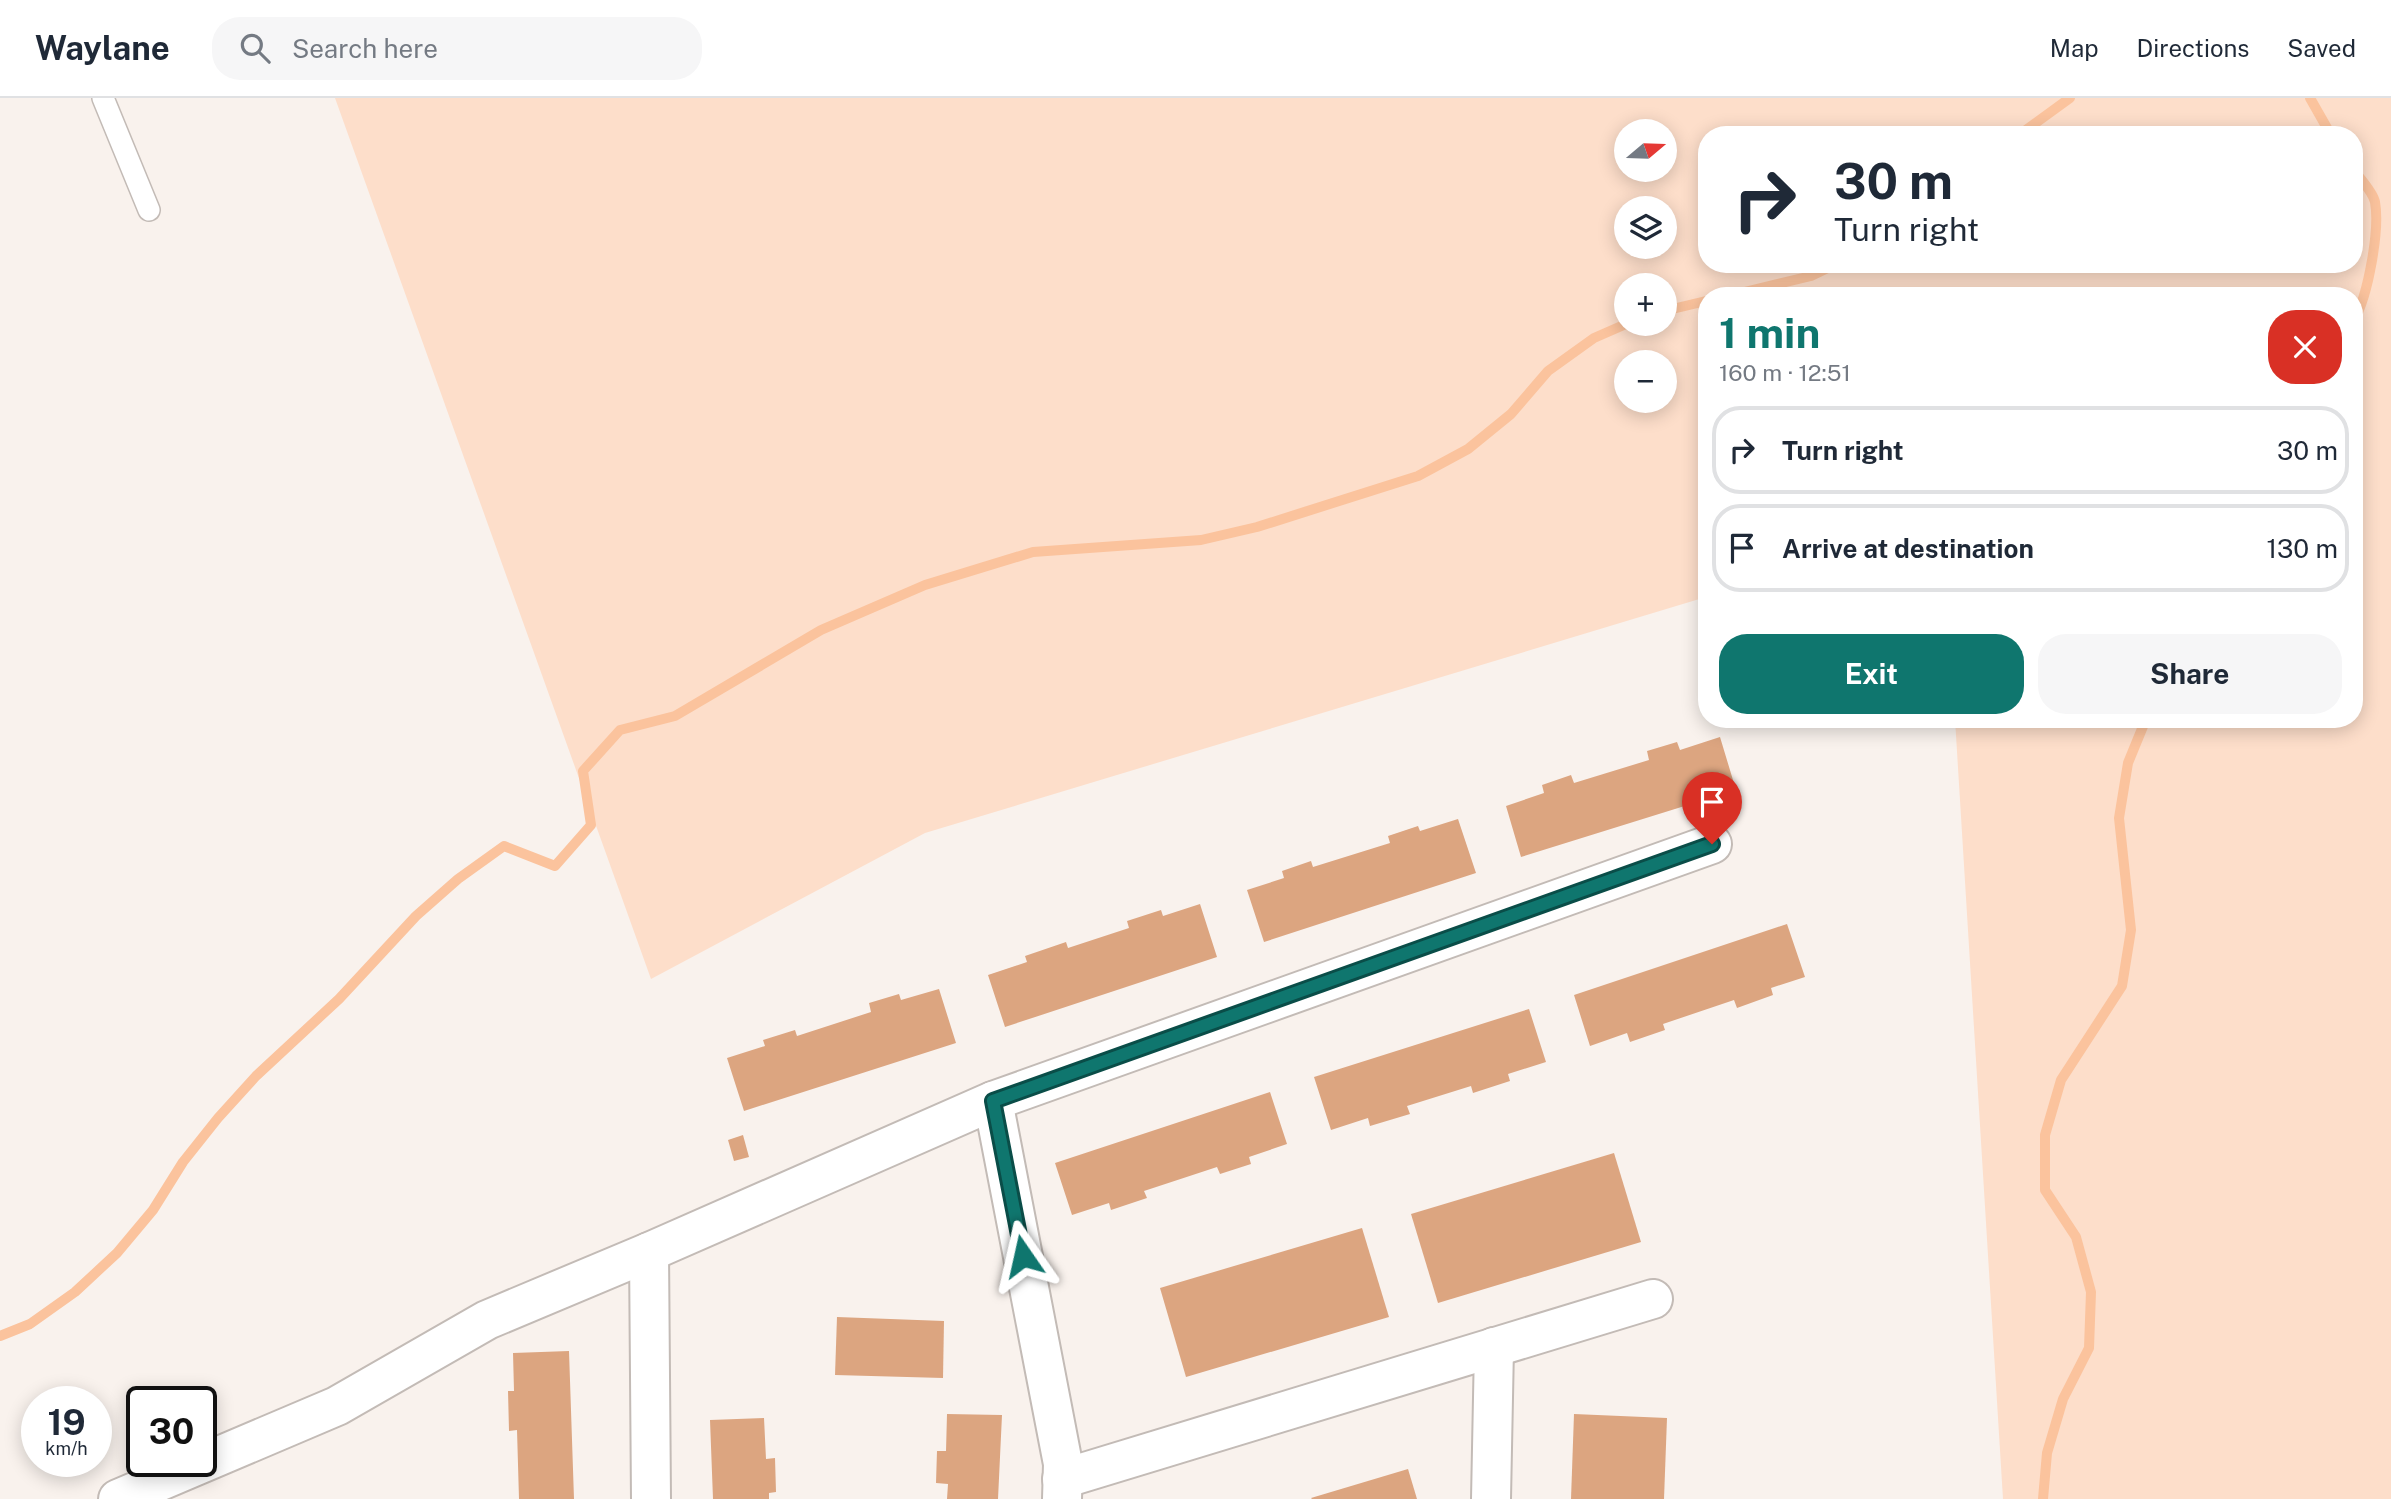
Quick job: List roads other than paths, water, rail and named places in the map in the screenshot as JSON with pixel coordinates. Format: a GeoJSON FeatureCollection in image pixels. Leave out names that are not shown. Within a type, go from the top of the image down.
{"type":"FeatureCollection","features":[{"type":"Feature","properties":{"kind":"street"},"geometry":{"type":"LineString","coordinates":[[118,1499],[337,1406],[487,1320],[993,1101],[1712,844]]}},
{"type":"Feature","properties":{"kind":"street"},"geometry":{"type":"LineString","coordinates":[[993,1101],[1063,1464],[1062,1489],[1494,1347],[1653,1299]]}},
{"type":"Feature","properties":{"kind":"street"},"geometry":{"type":"LineString","coordinates":[[649,1252],[650,1499]]}},
{"type":"Feature","properties":{"kind":"street"},"geometry":{"type":"LineString","coordinates":[[1491,1499],[1494,1347]]}},
{"type":"Feature","properties":{"kind":"lane"},"geometry":{"type":"LineString","coordinates":[[103,98],[149,210]]}},
{"type":"Feature","properties":{"kind":"waterway"},"geometry":{"type":"LineString","coordinates":[[2031,126],[2070,98]]}},
{"type":"Feature","properties":{"kind":"waterway"},"geometry":{"type":"LineString","coordinates":[[2310,98],[2326,126]]}},
{"type":"Feature","properties":{"kind":"waterway"},"geometry":{"type":"LineString","coordinates":[[2363,182],[2374,198],[2376,214],[2374,245],[2363,298]]}},
{"type":"Feature","properties":{"kind":"waterway"},"geometry":{"type":"LineString","coordinates":[[1765,287],[1817,273]]}},
{"type":"Feature","properties":{"kind":"waterway"},"geometry":{"type":"LineString","coordinates":[[1677,308],[1698,303]]}},
{"type":"Feature","properties":{"kind":"waterway"},"geometry":{"type":"LineString","coordinates":[[0,1336],[30,1324],[75,1292],[117,1253],[153,1210],[183,1162],[256,1076],[339,999],[416,916],[458,879],[504,846],[555,866],[591,825],[583,771],[620,730],[675,716],[821,630],[925,585],[1033,552],[1201,540],[1257,527],[1418,476],[1468,449],[1511,414],[1548,371],[1594,338],[1614,329]]}},
{"type":"Feature","properties":{"kind":"waterway"},"geometry":{"type":"LineString","coordinates":[[2043,1499],[2047,1453],[2063,1399],[2089,1348],[2091,1292],[2076,1237],[2045,1190],[2045,1135],[2061,1080],[2122,986],[2131,930],[2119,818],[2128,763],[2142,728]]}}]}
